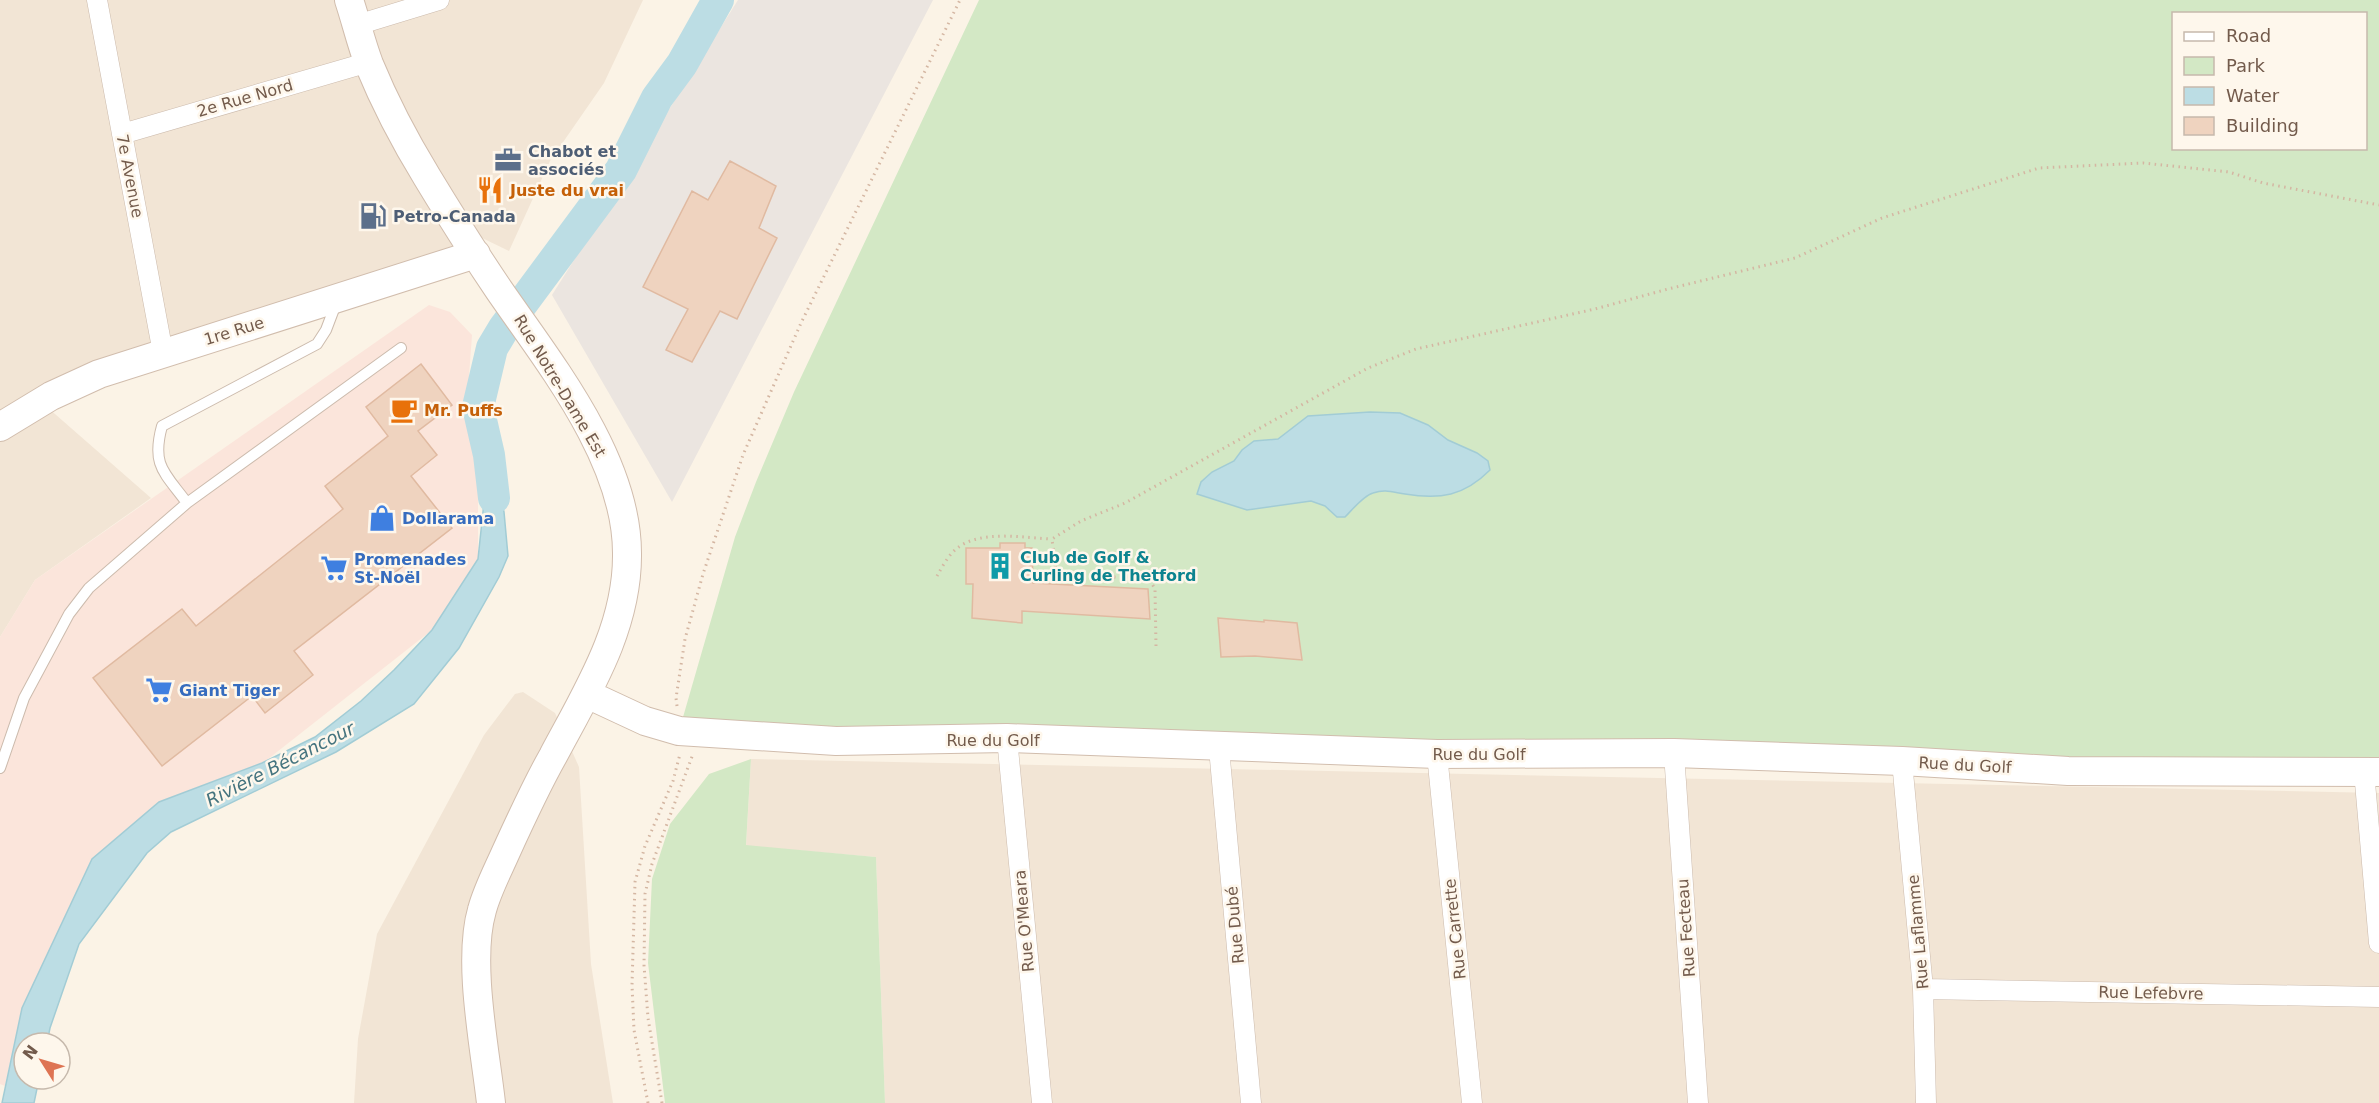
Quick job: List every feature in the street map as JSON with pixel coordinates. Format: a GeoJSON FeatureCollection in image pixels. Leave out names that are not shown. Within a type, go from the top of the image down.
{"type":"FeatureCollection","features":[{"type":"Feature","properties":{"kind":"street","name":"7e Avenue"},"geometry":{"type":"LineString","coordinates":[[98,0],[163,352]]}},
{"type":"Feature","properties":{"kind":"street"},"geometry":{"type":"LineString","coordinates":[[353,13],[439,0]]}},
{"type":"Feature","properties":{"kind":"street","name":"Rue Notre-Dame Est"},"geometry":{"type":"LineString","coordinates":[[353,13],[369,62],[393,119],[476,255],[536,340],[593,434],[610,470],[623,513],[627,553],[620,611],[587,694],[522,816],[482,909],[476,940],[477,972],[491,1103]]}},
{"type":"Feature","properties":{"kind":"street","name":"2e Rue Nord"},"geometry":{"type":"LineString","coordinates":[[122,134],[369,62]]}},
{"type":"Feature","properties":{"kind":"street","name":"1re Rue"},"geometry":{"type":"LineString","coordinates":[[0,427],[51,396],[99,374],[476,255]]}},
{"type":"Feature","properties":{"kind":"street","name":"Rue du Golf"},"geometry":{"type":"LineString","coordinates":[[587,694],[645,721],[690,732],[837,741],[1007,738],[1219,748],[1437,754],[1674,753],[1902,761],[2068,771],[2371,772]]}},
{"type":"Feature","properties":{"kind":"street","name":"Rue O'Meara"},"geometry":{"type":"LineString","coordinates":[[1007,738],[1041,1103]]}},
{"type":"Feature","properties":{"kind":"street","name":"Rue Dubé"},"geometry":{"type":"LineString","coordinates":[[1219,748],[1251,1103]]}},
{"type":"Feature","properties":{"kind":"street","name":"Rue Fecteau"},"geometry":{"type":"LineString","coordinates":[[1674,753],[1698,1103]]}},
{"type":"Feature","properties":{"kind":"street","name":"Rue Carrette"},"geometry":{"type":"LineString","coordinates":[[1437,754],[1472,1103]]}},
{"type":"Feature","properties":{"kind":"street","name":"Rue Laflamme"},"geometry":{"type":"LineString","coordinates":[[1902,761],[1923,990],[1926,1103]]}},
{"type":"Feature","properties":{"kind":"street"},"geometry":{"type":"LineString","coordinates":[[2371,772],[2379,943]]}},
{"type":"Feature","properties":{"kind":"street","name":"Rue Lefebvre"},"geometry":{"type":"LineString","coordinates":[[1923,990],[2379,997]]}},
{"type":"Feature","properties":{"kind":"lane"},"geometry":{"type":"LineString","coordinates":[[187,502],[160,466],[157,445],[162,426],[317,345],[326,330],[338,298]]}},
{"type":"Feature","properties":{"kind":"lane"},"geometry":{"type":"LineString","coordinates":[[0,768],[24,698],[69,614],[89,588],[187,502],[401,348]]}},
{"type":"Feature","properties":{"kind":"path"},"geometry":{"type":"LineString","coordinates":[[662,1103],[645,986],[645,894],[690,732],[676,698],[685,639],[719,520],[743,455],[801,323],[960,0]]}},
{"type":"Feature","properties":{"kind":"path"},"geometry":{"type":"LineString","coordinates":[[937,576],[955,549],[968,541],[987,537],[1052,539],[1081,521],[1125,503],[1368,368],[1416,349],[1584,312],[1795,258],[1882,218],[2039,168],[2143,164],[2229,172],[2263,183],[2379,205]]}},
{"type":"Feature","properties":{"kind":"path"},"geometry":{"type":"LineString","coordinates":[[1052,539],[1056,572],[1062,577],[1143,577],[1151,582],[1155,589],[1156,646]]}},
{"type":"Feature","properties":{"kind":"path"},"geometry":{"type":"LineString","coordinates":[[648,1103],[634,1030],[632,985],[635,882],[645,846],[673,781],[680,755],[690,732]]}},
{"type":"Feature","properties":{"kind":"shaded area"},"geometry":{"type":"Polygon","coordinates":[[[0,0],[643,0],[604,83],[550,161],[509,251],[478,236],[343,288],[31,393],[151,498],[35,580],[0,637],[0,0]]]}},
{"type":"Feature","properties":{"kind":"shaded area"},"geometry":{"type":"Polygon","coordinates":[[[738,0],[933,0],[672,502],[552,295],[738,0]]]}},
{"type":"Feature","properties":{"kind":"shaded area"},"geometry":{"type":"Polygon","coordinates":[[[429,305],[450,312],[472,335],[469,376],[478,454],[478,559],[432,630],[263,763],[159,802],[22,1008],[17,1031],[12,1031],[12,1054],[5,1086],[0,1084],[0,637],[35,580],[429,305]]]}},
{"type":"Feature","properties":{"kind":"shaded area"},"geometry":{"type":"Polygon","coordinates":[[[523,692],[555,713],[579,767],[591,964],[613,1103],[354,1103],[358,1039],[377,934],[484,735],[515,694],[523,692]]]}},
{"type":"Feature","properties":{"kind":"shaded area"},"geometry":{"type":"Polygon","coordinates":[[[751,759],[2379,793],[2379,1103],[885,1103],[876,857],[746,846],[751,759]]]}},
{"type":"Feature","properties":{"kind":"green space"},"geometry":{"type":"Polygon","coordinates":[[[979,0],[2379,0],[2379,772],[679,731],[735,537],[794,392],[979,0]]]}},
{"type":"Feature","properties":{"kind":"green space"},"geometry":{"type":"Polygon","coordinates":[[[751,759],[746,845],[876,857],[885,1103],[665,1103],[648,963],[652,879],[670,824],[709,774],[751,759]]]}},
{"type":"Feature","properties":{"kind":"water"},"geometry":{"type":"Polygon","coordinates":[[[1370,412],[1400,413],[1428,425],[1448,440],[1477,453],[1488,461],[1490,470],[1471,486],[1451,494],[1418,496],[1389,491],[1373,493],[1362,500],[1345,517],[1337,517],[1325,506],[1311,501],[1247,510],[1197,494],[1201,482],[1212,472],[1234,461],[1242,450],[1254,441],[1278,439],[1308,416],[1370,412]]]}},
{"type":"Feature","properties":{"kind":"water"},"geometry":{"type":"Polygon","coordinates":[[[489,455],[504,512],[508,556],[499,577],[459,648],[414,704],[336,752],[171,832],[147,853],[79,944],[49,1031],[17,1031],[22,1008],[92,859],[159,802],[262,763],[315,737],[361,701],[432,630],[478,559],[489,455]]]}},
{"type":"Feature","properties":{"kind":"water"},"geometry":{"type":"Polygon","coordinates":[[[12,1056],[12,1091],[36,1091],[34,1103],[2,1103],[12,1056]]]}},
{"type":"Feature","properties":{"kind":"building"},"geometry":{"type":"Polygon","coordinates":[[[730,161],[776,186],[759,228],[777,238],[737,319],[720,311],[692,362],[666,350],[688,309],[643,287],[692,191],[708,200],[730,161]]]}},
{"type":"Feature","properties":{"kind":"building","name":"Promenades St-Noël"},"geometry":{"type":"Polygon","coordinates":[[[421,364],[452,405],[418,431],[437,455],[411,476],[452,528],[294,651],[313,675],[265,713],[252,696],[162,766],[93,678],[182,609],[196,626],[343,509],[325,486],[388,436],[366,407],[421,364]]]}},
{"type":"Feature","properties":{"kind":"building","name":"Club de Golf & Curling de Thetford"},"geometry":{"type":"Polygon","coordinates":[[[1000,543],[1025,543],[1025,548],[1032,548],[1033,583],[1148,589],[1150,619],[1022,611],[1022,623],[972,618],[973,584],[966,584],[966,548],[1000,548],[1000,543]]]}},
{"type":"Feature","properties":{"kind":"building"},"geometry":{"type":"Polygon","coordinates":[[[1218,618],[1297,623],[1302,660],[1255,656],[1221,657],[1218,618]]]}},
{"type":"Feature","properties":{"kind":"waterway","name":"Rivière Bécancour"},"geometry":{"type":"LineString","coordinates":[[494,498],[489,455],[478,407],[492,348],[504,328],[621,170],[657,98],[682,64],[718,0]]}},
{"type":"Feature","properties":{"kind":"place","name":"Chabot et associés"},"geometry":{"type":"Point","coordinates":[508,160]}},
{"type":"Feature","properties":{"kind":"place","name":"Juste du vrai"},"geometry":{"type":"Point","coordinates":[490,190]}},
{"type":"Feature","properties":{"kind":"place","name":"Petro-Canada"},"geometry":{"type":"Point","coordinates":[373,216]}},
{"type":"Feature","properties":{"kind":"place","name":"Mr. Puffs"},"geometry":{"type":"Point","coordinates":[404,410]}},
{"type":"Feature","properties":{"kind":"place","name":"Dollarama"},"geometry":{"type":"Point","coordinates":[382,518]}},
{"type":"Feature","properties":{"kind":"place","name":"Club de Golf & Curling de Thetford"},"geometry":{"type":"Point","coordinates":[1000,566]}},
{"type":"Feature","properties":{"kind":"place","name":"Promenades St-Noël"},"geometry":{"type":"Point","coordinates":[334,568]}},
{"type":"Feature","properties":{"kind":"place","name":"Giant Tiger"},"geometry":{"type":"Point","coordinates":[159,690]}}]}
